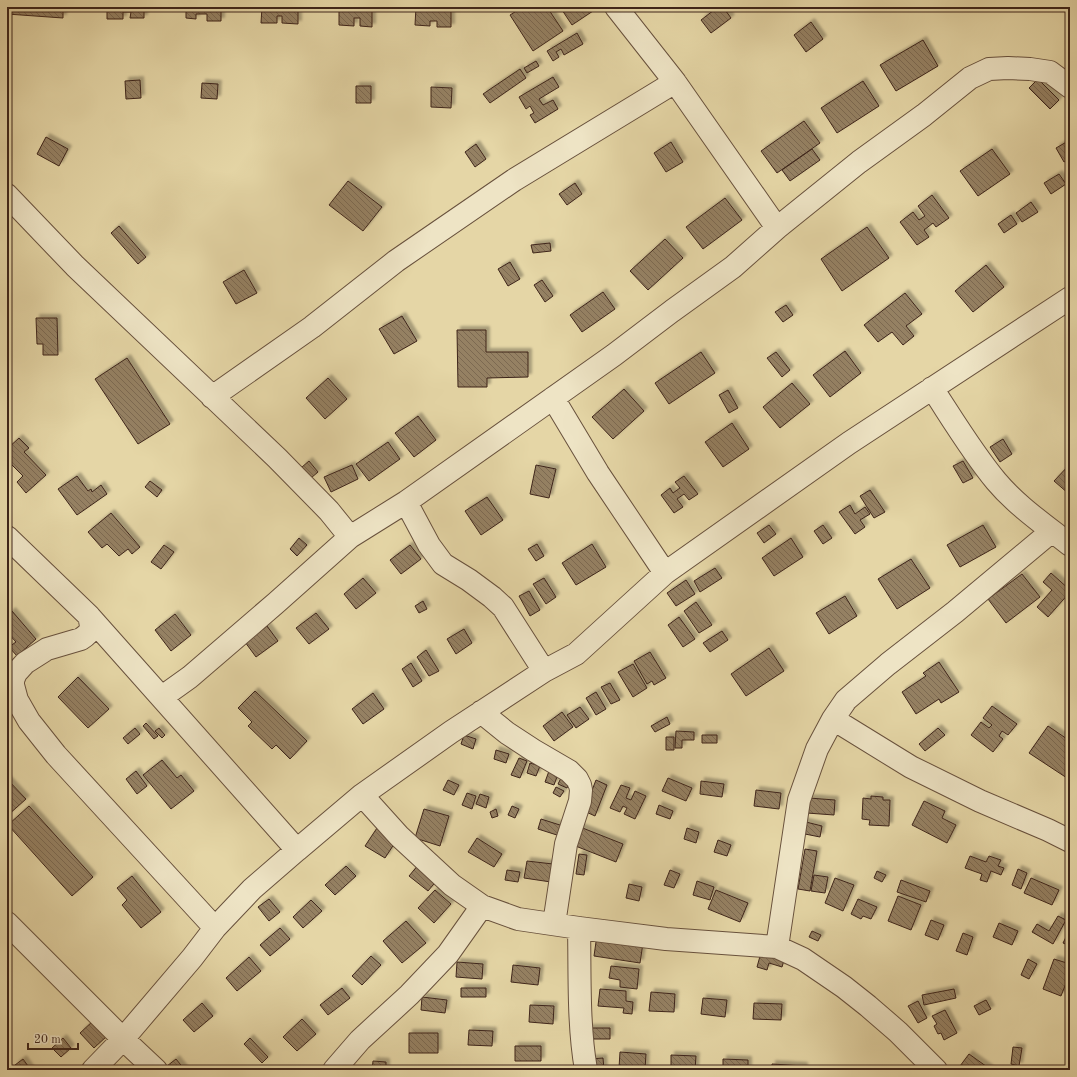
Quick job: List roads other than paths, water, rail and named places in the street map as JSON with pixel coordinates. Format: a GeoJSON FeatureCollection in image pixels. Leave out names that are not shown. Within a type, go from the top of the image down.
{"type":"FeatureCollection","features":[{"type":"Feature","properties":{"kind":"street"},"geometry":{"type":"LineString","coordinates":[[616,7],[675,82],[777,228]]}},
{"type":"Feature","properties":{"kind":"street"},"geometry":{"type":"LineString","coordinates":[[162,697],[195,672],[271,608],[350,537],[406,502],[734,267],[777,228],[859,162],[924,115],[970,78],[989,69],[1016,68],[1050,72],[1070,87]]}},
{"type":"Feature","properties":{"kind":"street"},"geometry":{"type":"LineString","coordinates":[[212,397],[312,327],[396,261],[508,184],[675,82]]}},
{"type":"Feature","properties":{"kind":"street"},"geometry":{"type":"LineString","coordinates":[[7,194],[75,266],[277,458],[329,511],[350,537]]}},
{"type":"Feature","properties":{"kind":"street"},"geometry":{"type":"LineString","coordinates":[[93,1070],[123,1039],[192,958],[215,928],[252,889],[362,796],[481,712],[544,671],[576,654],[665,573],[849,443],[1070,298]]}},
{"type":"Feature","properties":{"kind":"street"},"geometry":{"type":"LineString","coordinates":[[932,388],[969,445],[997,482],[1032,516],[1070,545]]}},
{"type":"Feature","properties":{"kind":"street"},"geometry":{"type":"LineString","coordinates":[[553,398],[598,473],[665,573]]}},
{"type":"Feature","properties":{"kind":"street"},"geometry":{"type":"LineString","coordinates":[[406,502],[429,546],[443,564],[469,580],[503,607],[544,671]]}},
{"type":"Feature","properties":{"kind":"street"},"geometry":{"type":"LineString","coordinates":[[777,947],[799,800],[817,749],[833,719],[846,700],[1052,531]]}},
{"type":"Feature","properties":{"kind":"street"},"geometry":{"type":"LineString","coordinates":[[7,537],[89,616],[136,671],[162,697],[298,850]]}},
{"type":"Feature","properties":{"kind":"street"},"geometry":{"type":"LineString","coordinates":[[89,616],[91,627],[85,636],[81,639],[47,648],[25,663],[16,673],[12,685],[17,700],[29,721],[56,755],[215,928]]}},
{"type":"Feature","properties":{"kind":"street"},"geometry":{"type":"LineString","coordinates":[[481,712],[533,750],[569,771],[577,779],[580,785],[580,801],[566,844],[554,924]]}},
{"type":"Feature","properties":{"kind":"street"},"geometry":{"type":"LineString","coordinates":[[833,719],[911,767],[980,801],[1070,841]]}},
{"type":"Feature","properties":{"kind":"street"},"geometry":{"type":"LineString","coordinates":[[362,796],[399,836],[452,885],[482,906],[518,919],[579,928],[674,939],[777,947],[803,959],[844,987],[898,1032],[936,1070]]}},
{"type":"Feature","properties":{"kind":"street"},"geometry":{"type":"LineString","coordinates":[[334,1070],[360,1040],[409,995],[448,954],[482,906]]}},
{"type":"Feature","properties":{"kind":"street"},"geometry":{"type":"LineString","coordinates":[[7,923],[156,1070]]}},
{"type":"Feature","properties":{"kind":"street"},"geometry":{"type":"LineString","coordinates":[[579,928],[581,1014],[583,1054],[586,1070]]}}]}
